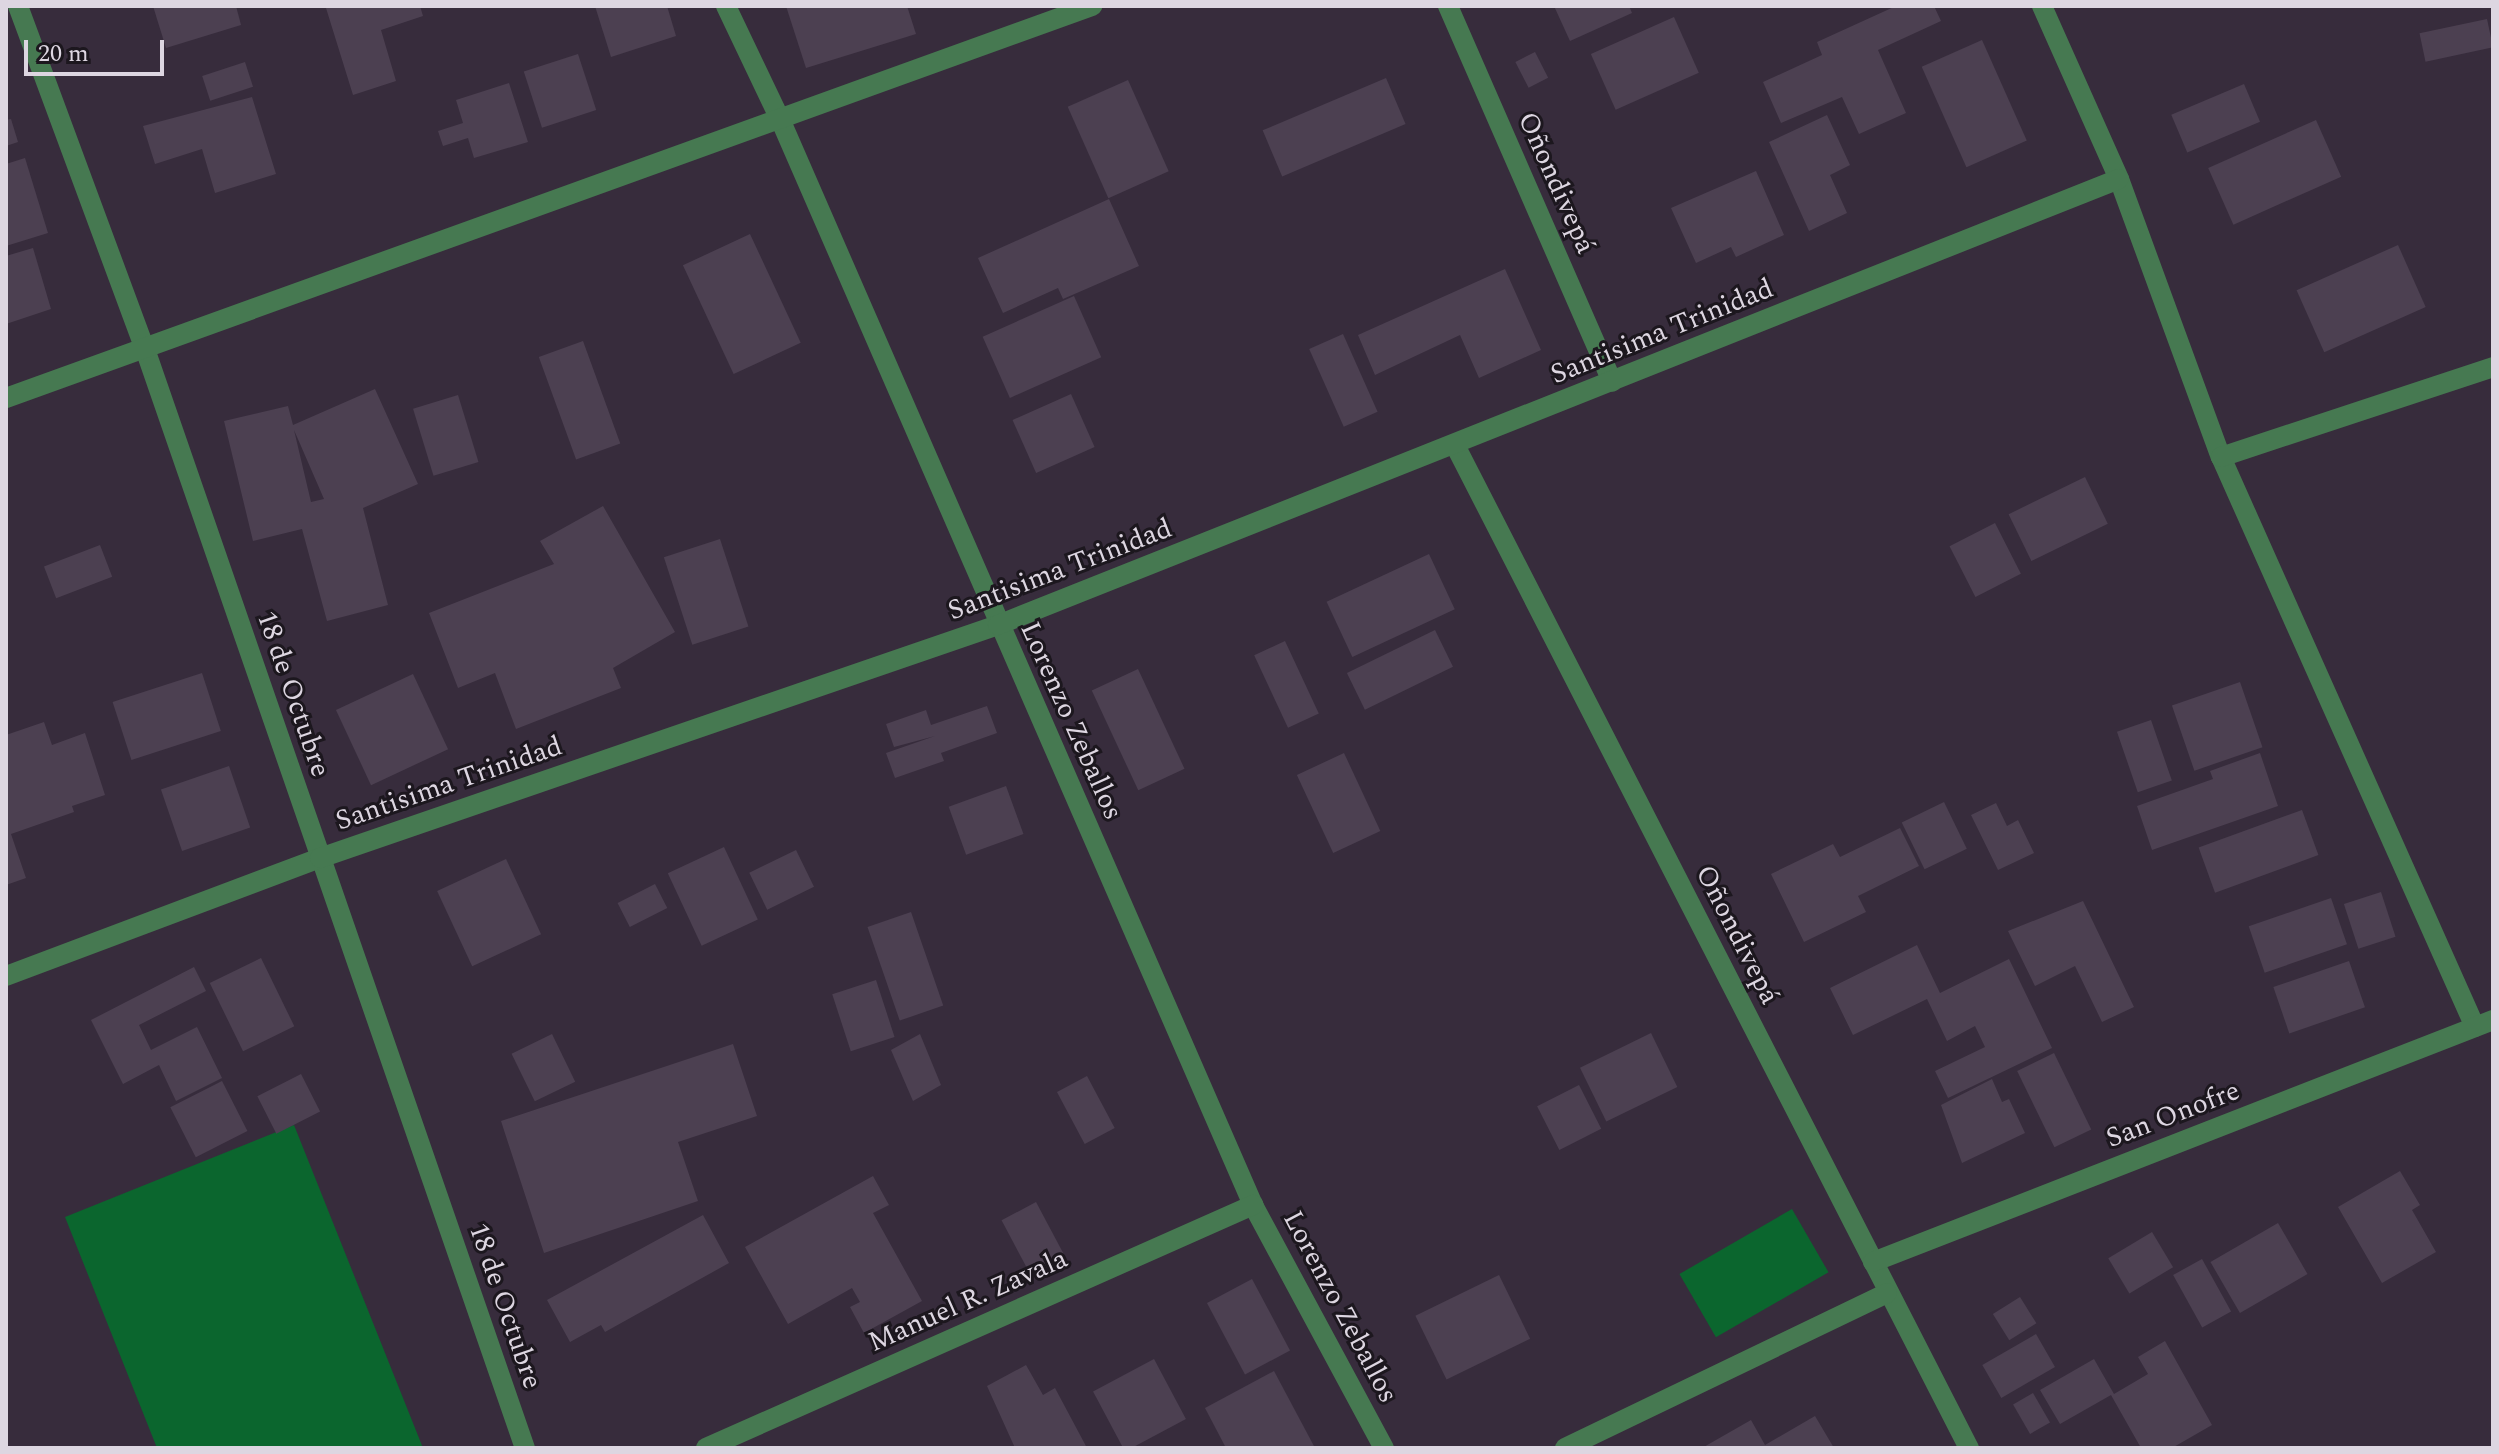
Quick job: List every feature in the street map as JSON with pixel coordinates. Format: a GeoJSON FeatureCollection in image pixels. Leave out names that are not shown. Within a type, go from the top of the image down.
{"type":"FeatureCollection","features":[{"type":"Feature","properties":{"kind":"street","name":"18 de Octubre"},"geometry":{"type":"LineString","coordinates":[[18,6],[145,349],[525,1448]]}},
{"type":"Feature","properties":{"kind":"street","name":"Lorenzo Zeballos"},"geometry":{"type":"LineString","coordinates":[[726,6],[780,119],[1253,1205],[1384,1448]]}},
{"type":"Feature","properties":{"kind":"street"},"geometry":{"type":"LineString","coordinates":[[6,398],[1092,6]]}},
{"type":"Feature","properties":{"kind":"street","name":"Oñondivepá"},"geometry":{"type":"LineString","coordinates":[[1448,6],[1612,382]]}},
{"type":"Feature","properties":{"kind":"street"},"geometry":{"type":"LineString","coordinates":[[2042,6],[2119,179],[2221,457],[2484,1024]]}},
{"type":"Feature","properties":{"kind":"street","name":"Santisima Trinidad"},"geometry":{"type":"LineString","coordinates":[[6,976],[320,858],[998,625],[1456,447],[2119,179]]}},
{"type":"Feature","properties":{"kind":"street"},"geometry":{"type":"LineString","coordinates":[[2221,457],[2493,367]]}},
{"type":"Feature","properties":{"kind":"street","name":"Oñondivepá"},"geometry":{"type":"LineString","coordinates":[[1456,447],[1969,1448]]}},
{"type":"Feature","properties":{"kind":"street","name":"San Onofre"},"geometry":{"type":"LineString","coordinates":[[1873,1262],[2484,1024]]}},
{"type":"Feature","properties":{"kind":"street","name":"Manuel R. Zavala"},"geometry":{"type":"LineString","coordinates":[[706,1448],[1253,1205]]}},
{"type":"Feature","properties":{"kind":"street"},"geometry":{"type":"LineString","coordinates":[[1565,1448],[1887,1293]]}},
{"type":"Feature","properties":{"kind":"green space"},"geometry":{"type":"Polygon","coordinates":[[[294,1125],[423,1448],[157,1448],[65,1217],[294,1125]]]}},
{"type":"Feature","properties":{"kind":"green space"},"geometry":{"type":"Polygon","coordinates":[[[1792,1209],[1828,1272],[1716,1337],[1679,1274],[1792,1209]]]}},
{"type":"Feature","properties":{"kind":"building"},"geometry":{"type":"Polygon","coordinates":[[[153,6],[236,6],[241,25],[166,48],[153,6]]]}},
{"type":"Feature","properties":{"kind":"building"},"geometry":{"type":"Polygon","coordinates":[[[420,6],[423,16],[381,30],[396,81],[353,95],[326,8],[420,6]]]}},
{"type":"Feature","properties":{"kind":"building"},"geometry":{"type":"Polygon","coordinates":[[[595,6],[667,6],[676,36],[611,57],[595,6]]]}},
{"type":"Feature","properties":{"kind":"building"},"geometry":{"type":"Polygon","coordinates":[[[786,6],[907,6],[916,34],[806,68],[786,6]]]}},
{"type":"Feature","properties":{"kind":"building"},"geometry":{"type":"Polygon","coordinates":[[[1554,6],[1629,6],[1632,13],[1570,41],[1554,6]]]}},
{"type":"Feature","properties":{"kind":"building"},"geometry":{"type":"Polygon","coordinates":[[[1896,6],[1934,6],[1941,21],[1878,50],[1906,113],[1859,134],[1842,97],[1781,123],[1763,82],[1822,55],[1817,42],[1896,6]]]}},
{"type":"Feature","properties":{"kind":"building"},"geometry":{"type":"Polygon","coordinates":[[[1674,17],[1699,73],[1616,110],[1591,54],[1674,17]]]}},
{"type":"Feature","properties":{"kind":"building"},"geometry":{"type":"Polygon","coordinates":[[[2487,19],[2493,47],[2426,62],[2420,33],[2487,19]]]}},
{"type":"Feature","properties":{"kind":"building"},"geometry":{"type":"Polygon","coordinates":[[[1982,40],[2027,140],[1966,167],[1922,67],[1982,40]]]}},
{"type":"Feature","properties":{"kind":"building"},"geometry":{"type":"Polygon","coordinates":[[[1535,52],[1548,78],[1529,88],[1515,62],[1535,52]]]}},
{"type":"Feature","properties":{"kind":"building"},"geometry":{"type":"Polygon","coordinates":[[[578,54],[596,110],[542,128],[524,72],[578,54]]]}},
{"type":"Feature","properties":{"kind":"building"},"geometry":{"type":"Polygon","coordinates":[[[245,62],[253,87],[210,101],[202,76],[245,62]]]}},
{"type":"Feature","properties":{"kind":"building"},"geometry":{"type":"Polygon","coordinates":[[[1386,78],[1406,124],[1282,176],[1263,130],[1386,78]]]}},
{"type":"Feature","properties":{"kind":"building"},"geometry":{"type":"Polygon","coordinates":[[[1128,80],[1169,171],[1108,198],[1068,107],[1128,80]]]}},
{"type":"Feature","properties":{"kind":"building"},"geometry":{"type":"Polygon","coordinates":[[[509,83],[528,142],[474,158],[468,138],[443,146],[438,131],[463,123],[456,100],[509,83]]]}},
{"type":"Feature","properties":{"kind":"building"},"geometry":{"type":"Polygon","coordinates":[[[2244,84],[2260,122],[2187,153],[2171,115],[2244,84]]]}},
{"type":"Feature","properties":{"kind":"building"},"geometry":{"type":"Polygon","coordinates":[[[252,97],[276,174],[215,193],[202,149],[155,164],[143,126],[252,97]]]}},
{"type":"Feature","properties":{"kind":"building"},"geometry":{"type":"Polygon","coordinates":[[[1827,115],[1850,165],[1830,175],[1847,213],[1809,231],[1769,142],[1827,115]]]}},
{"type":"Feature","properties":{"kind":"building"},"geometry":{"type":"Polygon","coordinates":[[[11,119],[18,142],[6,146],[6,120],[11,119]]]}},
{"type":"Feature","properties":{"kind":"building"},"geometry":{"type":"Polygon","coordinates":[[[2316,120],[2341,177],[2233,225],[2208,168],[2316,120]]]}},
{"type":"Feature","properties":{"kind":"building"},"geometry":{"type":"Polygon","coordinates":[[[25,158],[48,233],[6,246],[6,164],[25,158]]]}},
{"type":"Feature","properties":{"kind":"building"},"geometry":{"type":"Polygon","coordinates":[[[1756,171],[1784,235],[1736,257],[1731,247],[1696,263],[1671,208],[1756,171]]]}},
{"type":"Feature","properties":{"kind":"building"},"geometry":{"type":"Polygon","coordinates":[[[1109,199],[1139,266],[1063,299],[1058,288],[1003,313],[978,258],[1109,199]]]}},
{"type":"Feature","properties":{"kind":"building"},"geometry":{"type":"Polygon","coordinates":[[[750,234],[801,343],[734,374],[683,265],[750,234]]]}},
{"type":"Feature","properties":{"kind":"building"},"geometry":{"type":"Polygon","coordinates":[[[2398,245],[2426,307],[2324,352],[2297,290],[2398,245]]]}},
{"type":"Feature","properties":{"kind":"building"},"geometry":{"type":"Polygon","coordinates":[[[33,248],[51,309],[6,324],[6,256],[33,248]]]}},
{"type":"Feature","properties":{"kind":"building"},"geometry":{"type":"Polygon","coordinates":[[[1505,269],[1541,350],[1479,378],[1460,335],[1375,375],[1358,335],[1505,269]]]}},
{"type":"Feature","properties":{"kind":"building"},"geometry":{"type":"Polygon","coordinates":[[[1074,296],[1101,357],[1010,398],[983,337],[1074,296]]]}},
{"type":"Feature","properties":{"kind":"building"},"geometry":{"type":"Polygon","coordinates":[[[1343,334],[1378,412],[1344,427],[1309,349],[1343,334]]]}},
{"type":"Feature","properties":{"kind":"building"},"geometry":{"type":"Polygon","coordinates":[[[583,341],[620,443],[576,460],[539,357],[583,341]]]}},
{"type":"Feature","properties":{"kind":"building"},"geometry":{"type":"Polygon","coordinates":[[[375,389],[418,484],[363,508],[388,605],[327,621],[302,529],[253,541],[224,421],[288,406],[293,425],[375,389]],[[294,430],[311,502],[324,499],[294,430]]]}},
{"type":"Feature","properties":{"kind":"building"},"geometry":{"type":"Polygon","coordinates":[[[1071,394],[1095,447],[1036,473],[1013,420],[1071,394]]]}},
{"type":"Feature","properties":{"kind":"building"},"geometry":{"type":"Polygon","coordinates":[[[458,395],[478,462],[434,476],[413,409],[458,395]]]}},
{"type":"Feature","properties":{"kind":"building"},"geometry":{"type":"Polygon","coordinates":[[[2085,477],[2108,524],[2031,561],[2009,514],[2085,477]]]}},
{"type":"Feature","properties":{"kind":"building"},"geometry":{"type":"Polygon","coordinates":[[[603,506],[675,632],[613,668],[621,688],[516,729],[495,673],[458,688],[429,613],[554,564],[540,541],[603,506]]]}},
{"type":"Feature","properties":{"kind":"building"},"geometry":{"type":"Polygon","coordinates":[[[1995,523],[2021,574],[1975,597],[1950,546],[1995,523]]]}},
{"type":"Feature","properties":{"kind":"building"},"geometry":{"type":"Polygon","coordinates":[[[720,539],[748,626],[692,645],[664,557],[720,539]]]}},
{"type":"Feature","properties":{"kind":"building"},"geometry":{"type":"Polygon","coordinates":[[[100,545],[112,577],[56,598],[44,567],[100,545]]]}},
{"type":"Feature","properties":{"kind":"building"},"geometry":{"type":"Polygon","coordinates":[[[1429,554],[1455,609],[1352,657],[1327,602],[1429,554]]]}},
{"type":"Feature","properties":{"kind":"building"},"geometry":{"type":"Polygon","coordinates":[[[1435,630],[1453,667],[1365,710],[1347,673],[1435,630]]]}},
{"type":"Feature","properties":{"kind":"building"},"geometry":{"type":"Polygon","coordinates":[[[1285,641],[1319,714],[1288,728],[1254,655],[1285,641]]]}},
{"type":"Feature","properties":{"kind":"building"},"geometry":{"type":"Polygon","coordinates":[[[1138,669],[1184,769],[1138,790],[1092,691],[1138,669]]]}},
{"type":"Feature","properties":{"kind":"building"},"geometry":{"type":"Polygon","coordinates":[[[202,673],[221,731],[131,760],[113,702],[202,673]]]}},
{"type":"Feature","properties":{"kind":"building"},"geometry":{"type":"Polygon","coordinates":[[[413,674],[448,749],[371,785],[336,710],[413,674]]]}},
{"type":"Feature","properties":{"kind":"building"},"geometry":{"type":"Polygon","coordinates":[[[2240,682],[2262,747],[2194,771],[2172,705],[2240,682]]]}},
{"type":"Feature","properties":{"kind":"building"},"geometry":{"type":"Polygon","coordinates":[[[987,706],[997,733],[941,753],[944,761],[895,778],[886,753],[935,736],[894,747],[886,724],[926,710],[931,725],[987,706]]]}},
{"type":"Feature","properties":{"kind":"building"},"geometry":{"type":"Polygon","coordinates":[[[2151,720],[2172,781],[2138,792],[2117,732],[2151,720]]]}},
{"type":"Feature","properties":{"kind":"building"},"geometry":{"type":"Polygon","coordinates":[[[44,722],[52,745],[85,733],[105,795],[72,806],[74,812],[11,834],[26,878],[6,885],[6,735],[44,722]]]}},
{"type":"Feature","properties":{"kind":"building"},"geometry":{"type":"Polygon","coordinates":[[[1344,753],[1380,831],[1333,853],[1297,775],[1344,753]]]}},
{"type":"Feature","properties":{"kind":"building"},"geometry":{"type":"Polygon","coordinates":[[[2260,753],[2278,806],[2152,850],[2137,806],[2213,779],[2210,771],[2260,753]]]}},
{"type":"Feature","properties":{"kind":"building"},"geometry":{"type":"Polygon","coordinates":[[[229,766],[250,827],[182,851],[161,789],[229,766]]]}},
{"type":"Feature","properties":{"kind":"building"},"geometry":{"type":"Polygon","coordinates":[[[1006,786],[1023,834],[966,855],[949,807],[1006,786]]]}},
{"type":"Feature","properties":{"kind":"building"},"geometry":{"type":"Polygon","coordinates":[[[1944,802],[1967,849],[1925,869],[1902,823],[1944,802]]]}},
{"type":"Feature","properties":{"kind":"building"},"geometry":{"type":"Polygon","coordinates":[[[1996,803],[2007,826],[2018,820],[2034,853],[1998,870],[1971,815],[1996,803]]]}},
{"type":"Feature","properties":{"kind":"building"},"geometry":{"type":"Polygon","coordinates":[[[2302,810],[2318,855],[2215,893],[2199,848],[2302,810]]]}},
{"type":"Feature","properties":{"kind":"building"},"geometry":{"type":"Polygon","coordinates":[[[1900,828],[1919,866],[1858,896],[1866,912],[1804,942],[1771,874],[1833,844],[1840,857],[1900,828]]]}},
{"type":"Feature","properties":{"kind":"building"},"geometry":{"type":"Polygon","coordinates":[[[724,847],[758,920],[702,946],[668,873],[724,847]]]}},
{"type":"Feature","properties":{"kind":"building"},"geometry":{"type":"Polygon","coordinates":[[[796,850],[814,887],[767,910],[749,873],[796,850]]]}},
{"type":"Feature","properties":{"kind":"building"},"geometry":{"type":"Polygon","coordinates":[[[506,859],[541,934],[472,966],[437,891],[506,859]]]}},
{"type":"Feature","properties":{"kind":"building"},"geometry":{"type":"Polygon","coordinates":[[[655,884],[667,908],[630,927],[618,903],[655,884]]]}},
{"type":"Feature","properties":{"kind":"building"},"geometry":{"type":"Polygon","coordinates":[[[2381,892],[2396,937],[2358,949],[2344,904],[2381,892]]]}},
{"type":"Feature","properties":{"kind":"building"},"geometry":{"type":"Polygon","coordinates":[[[2331,898],[2347,944],[2265,973],[2249,926],[2331,898]]]}},
{"type":"Feature","properties":{"kind":"building"},"geometry":{"type":"Polygon","coordinates":[[[2083,901],[2134,1007],[2102,1022],[2075,966],[2035,986],[2008,931],[2083,901]]]}},
{"type":"Feature","properties":{"kind":"building"},"geometry":{"type":"Polygon","coordinates":[[[911,912],[943,1006],[900,1021],[868,927],[911,912]]]}},
{"type":"Feature","properties":{"kind":"building"},"geometry":{"type":"Polygon","coordinates":[[[1917,945],[1940,993],[2009,959],[2052,1048],[1948,1098],[1935,1071],[1985,1047],[1975,1026],[1947,1041],[1927,999],[1853,1035],[1830,988],[1917,945]]]}},
{"type":"Feature","properties":{"kind":"building"},"geometry":{"type":"Polygon","coordinates":[[[261,958],[294,1026],[243,1051],[210,983],[261,958]]]}},
{"type":"Feature","properties":{"kind":"building"},"geometry":{"type":"Polygon","coordinates":[[[2349,961],[2365,1007],[2289,1033],[2273,987],[2349,961]]]}},
{"type":"Feature","properties":{"kind":"building"},"geometry":{"type":"Polygon","coordinates":[[[194,967],[206,991],[139,1025],[151,1050],[197,1027],[222,1078],[176,1101],[159,1065],[123,1084],[91,1020],[194,967]]]}},
{"type":"Feature","properties":{"kind":"building"},"geometry":{"type":"Polygon","coordinates":[[[876,980],[895,1037],[851,1051],[832,994],[876,980]]]}},
{"type":"Feature","properties":{"kind":"building"},"geometry":{"type":"Polygon","coordinates":[[[1651,1033],[1677,1087],[1606,1122],[1580,1068],[1651,1033]]]}},
{"type":"Feature","properties":{"kind":"building"},"geometry":{"type":"Polygon","coordinates":[[[552,1034],[575,1082],[535,1101],[512,1054],[552,1034]]]}},
{"type":"Feature","properties":{"kind":"building"},"geometry":{"type":"Polygon","coordinates":[[[920,1034],[941,1085],[913,1101],[891,1050],[920,1034]]]}},
{"type":"Feature","properties":{"kind":"building"},"geometry":{"type":"Polygon","coordinates":[[[733,1044],[757,1116],[678,1142],[698,1201],[544,1253],[501,1121],[733,1044]]]}},
{"type":"Feature","properties":{"kind":"building"},"geometry":{"type":"Polygon","coordinates":[[[2054,1053],[2091,1129],[2054,1147],[2017,1071],[2054,1053]]]}},
{"type":"Feature","properties":{"kind":"building"},"geometry":{"type":"Polygon","coordinates":[[[301,1074],[320,1111],[276,1134],[257,1096],[301,1074]]]}},
{"type":"Feature","properties":{"kind":"building"},"geometry":{"type":"Polygon","coordinates":[[[1087,1076],[1115,1128],[1085,1144],[1057,1092],[1087,1076]]]}},
{"type":"Feature","properties":{"kind":"building"},"geometry":{"type":"Polygon","coordinates":[[[1992,1079],[2002,1102],[2009,1099],[2025,1133],[1962,1163],[1941,1105],[1992,1079]]]}},
{"type":"Feature","properties":{"kind":"building"},"geometry":{"type":"Polygon","coordinates":[[[222,1081],[247,1131],[196,1157],[170,1107],[222,1081]]]}},
{"type":"Feature","properties":{"kind":"building"},"geometry":{"type":"Polygon","coordinates":[[[1579,1085],[1601,1129],[1559,1150],[1537,1106],[1579,1085]]]}},
{"type":"Feature","properties":{"kind":"building"},"geometry":{"type":"Polygon","coordinates":[[[2400,1171],[2420,1205],[2412,1210],[2436,1252],[2382,1283],[2338,1207],[2400,1171]]]}},
{"type":"Feature","properties":{"kind":"building"},"geometry":{"type":"Polygon","coordinates":[[[873,1176],[889,1205],[873,1213],[922,1301],[864,1333],[850,1307],[860,1302],[852,1288],[788,1324],[745,1247],[873,1176]]]}},
{"type":"Feature","properties":{"kind":"building"},"geometry":{"type":"Polygon","coordinates":[[[1036,1202],[1064,1254],[1029,1272],[1002,1220],[1036,1202]]]}},
{"type":"Feature","properties":{"kind":"building"},"geometry":{"type":"Polygon","coordinates":[[[703,1215],[729,1263],[605,1332],[601,1325],[570,1342],[547,1300],[703,1215]]]}},
{"type":"Feature","properties":{"kind":"building"},"geometry":{"type":"Polygon","coordinates":[[[2278,1223],[2308,1274],[2240,1313],[2210,1262],[2278,1223]]]}},
{"type":"Feature","properties":{"kind":"building"},"geometry":{"type":"Polygon","coordinates":[[[2152,1232],[2173,1267],[2129,1293],[2108,1258],[2152,1232]]]}},
{"type":"Feature","properties":{"kind":"building"},"geometry":{"type":"Polygon","coordinates":[[[2202,1259],[2231,1311],[2202,1327],[2173,1275],[2202,1259]]]}},
{"type":"Feature","properties":{"kind":"building"},"geometry":{"type":"Polygon","coordinates":[[[1499,1275],[1530,1339],[1447,1380],[1415,1316],[1499,1275]]]}},
{"type":"Feature","properties":{"kind":"building"},"geometry":{"type":"Polygon","coordinates":[[[1252,1279],[1290,1351],[1245,1374],[1207,1303],[1252,1279]]]}},
{"type":"Feature","properties":{"kind":"building"},"geometry":{"type":"Polygon","coordinates":[[[2020,1297],[2036,1323],[2009,1340],[1993,1314],[2020,1297]]]}},
{"type":"Feature","properties":{"kind":"building"},"geometry":{"type":"Polygon","coordinates":[[[2036,1334],[2055,1367],[2001,1398],[1982,1365],[2036,1334]]]}},
{"type":"Feature","properties":{"kind":"building"},"geometry":{"type":"Polygon","coordinates":[[[2165,1341],[2212,1425],[2172,1448],[2141,1448],[2111,1395],[2060,1424],[2040,1390],[2094,1359],[2114,1394],[2148,1374],[2138,1357],[2165,1341]]]}},
{"type":"Feature","properties":{"kind":"building"},"geometry":{"type":"Polygon","coordinates":[[[1154,1359],[1186,1419],[1131,1448],[1123,1448],[1093,1391],[1154,1359]]]}},
{"type":"Feature","properties":{"kind":"building"},"geometry":{"type":"Polygon","coordinates":[[[1026,1365],[1043,1395],[1055,1388],[1087,1448],[1015,1448],[987,1386],[1026,1365]]]}},
{"type":"Feature","properties":{"kind":"building"},"geometry":{"type":"Polygon","coordinates":[[[1274,1371],[1315,1448],[1226,1448],[1205,1408],[1274,1371]]]}},
{"type":"Feature","properties":{"kind":"building"},"geometry":{"type":"Polygon","coordinates":[[[2033,1393],[2050,1422],[2030,1434],[2013,1404],[2033,1393]]]}},
{"type":"Feature","properties":{"kind":"building"},"geometry":{"type":"Polygon","coordinates":[[[1815,1416],[1834,1448],[1702,1448],[1751,1420],[1765,1445],[1815,1416]]]}}]}
